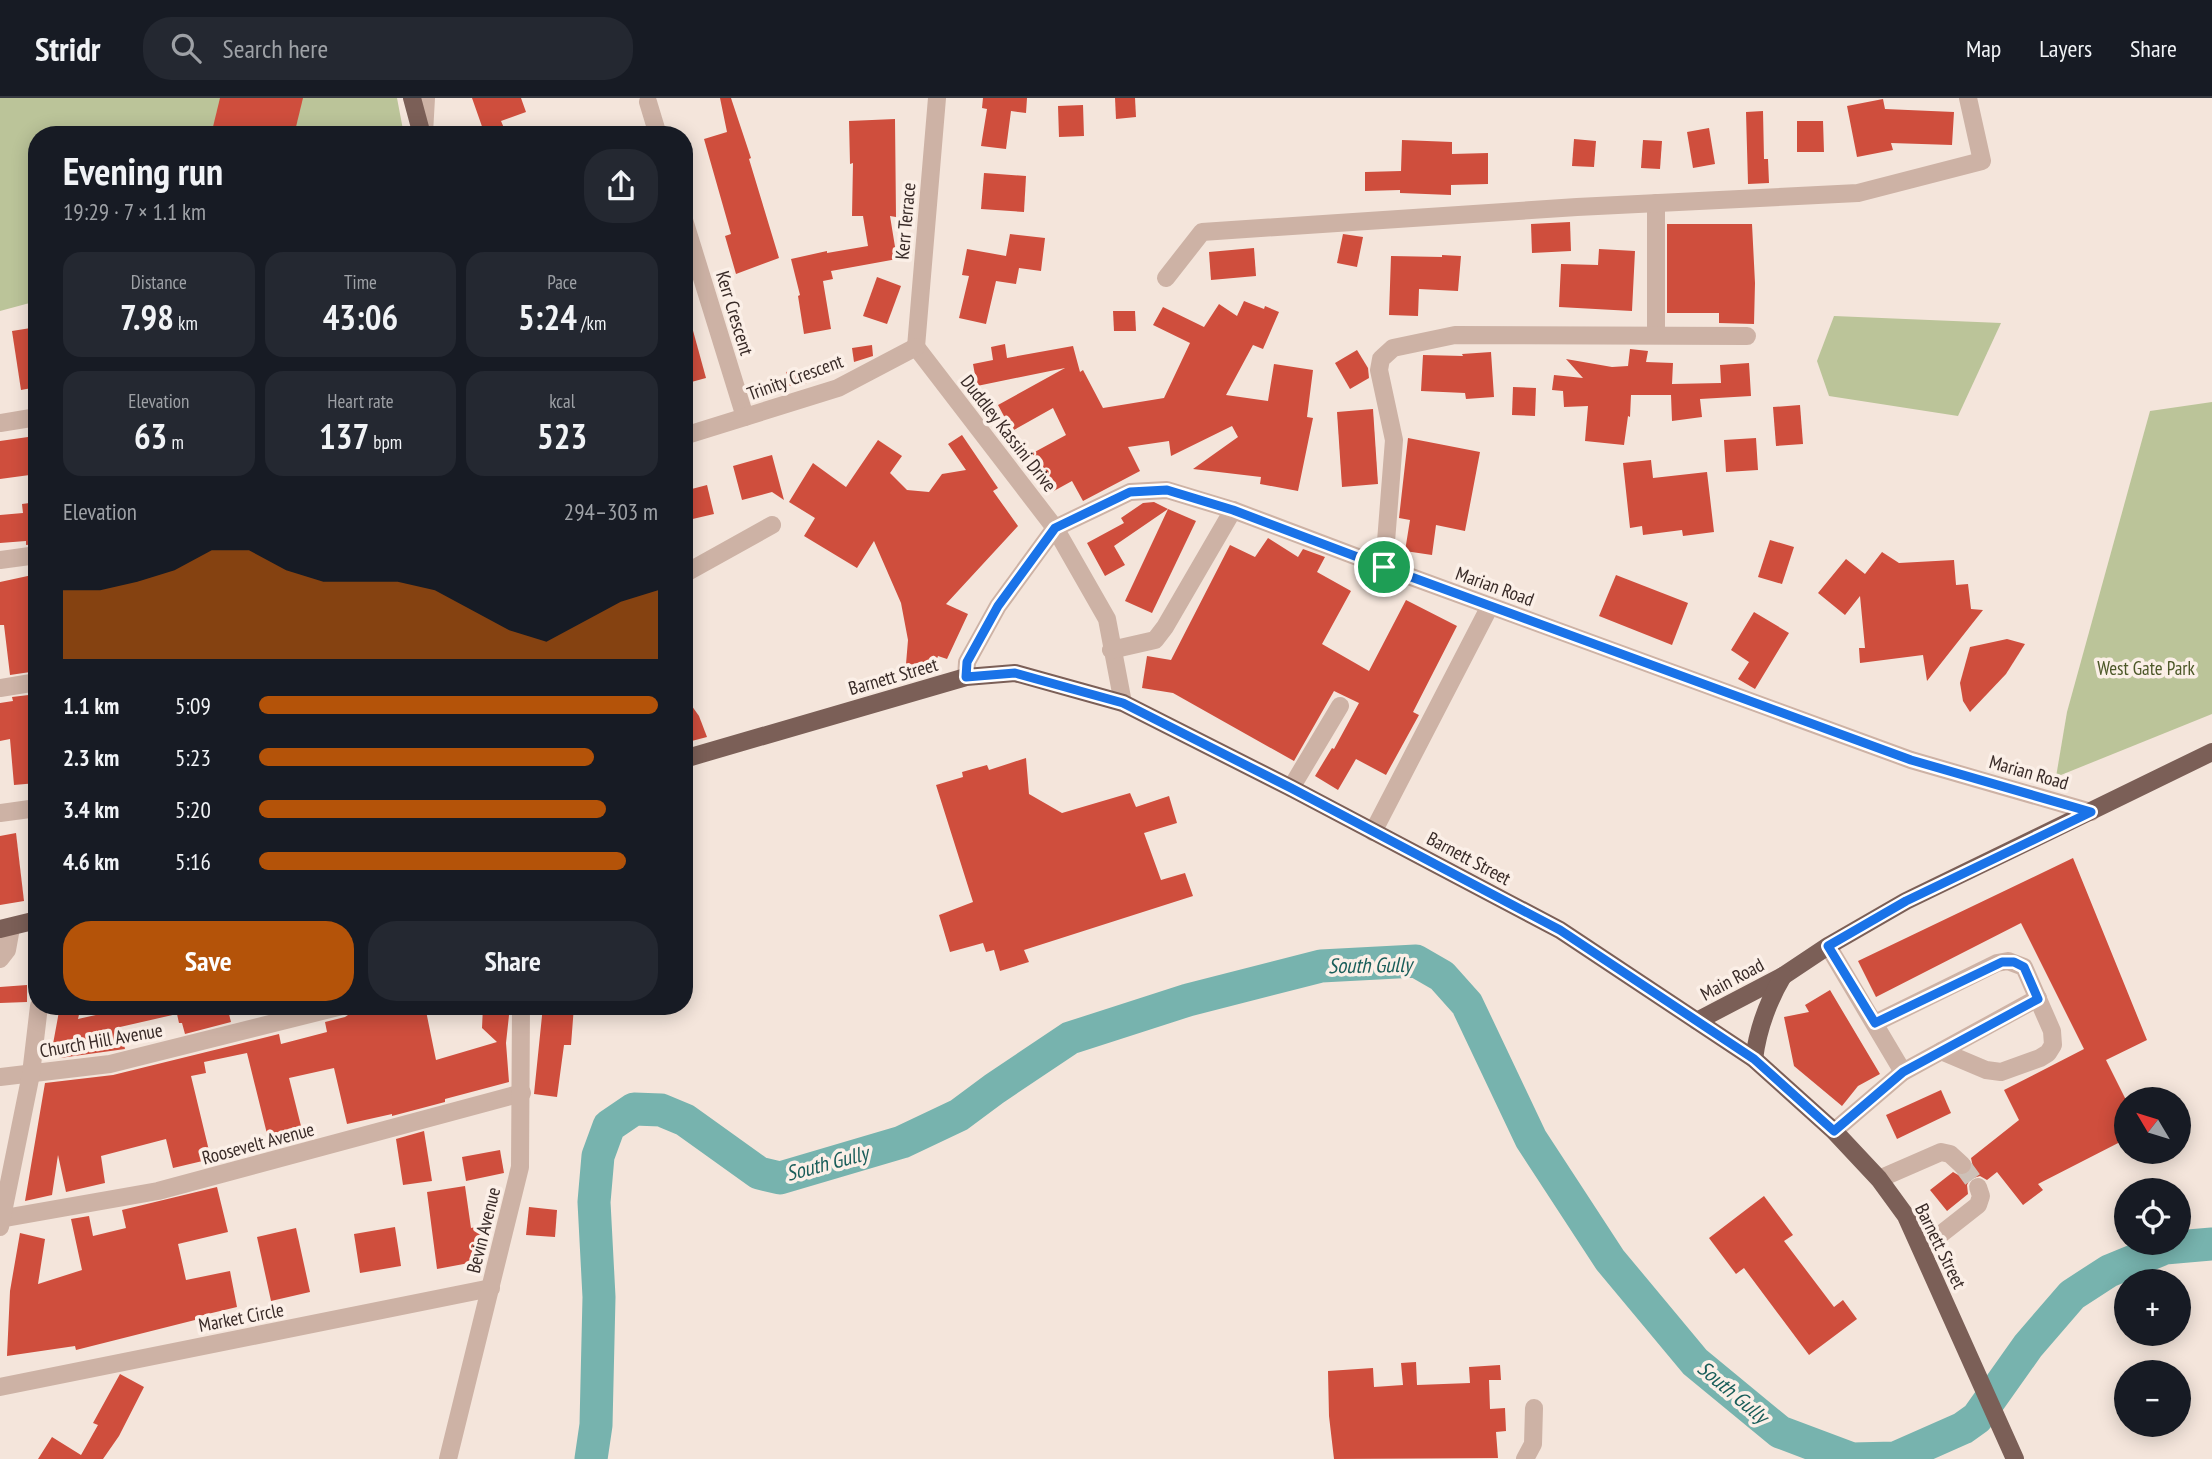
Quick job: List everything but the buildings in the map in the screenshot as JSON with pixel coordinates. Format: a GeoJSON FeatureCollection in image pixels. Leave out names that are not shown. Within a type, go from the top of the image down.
{"type":"FeatureCollection","features":[{"type":"Feature","properties":{"kind":"main road"},"geometry":{"type":"LineString","coordinates":[[412,98],[420,126]]}},
{"type":"Feature","properties":{"kind":"main road","name":"Barnett Street"},"geometry":{"type":"LineString","coordinates":[[693,756],[966,677],[1015,673],[1123,703],[1560,930],[1754,1059],[1834,1131],[1879,1179],[1906,1216],[2013,1454]]}},
{"type":"Feature","properties":{"kind":"main road"},"geometry":{"type":"LineString","coordinates":[[1783,976],[1828,946],[1906,901],[2212,752]]}},
{"type":"Feature","properties":{"kind":"main road"},"geometry":{"type":"LineString","coordinates":[[5,928],[28,922]]}},
{"type":"Feature","properties":{"kind":"main road","name":"Main Road"},"geometry":{"type":"LineString","coordinates":[[1697,1021],[1783,976]]}},
{"type":"Feature","properties":{"kind":"main road","name":"Main Road"},"geometry":{"type":"LineString","coordinates":[[1754,1059],[1757,1032],[1769,1001],[1783,976]]}},
{"type":"Feature","properties":{"kind":"street"},"geometry":{"type":"LineString","coordinates":[[424,126],[426,98]]}},
{"type":"Feature","properties":{"kind":"street","name":"Kerr Terrace"},"geometry":{"type":"LineString","coordinates":[[915,347],[937,98]]}},
{"type":"Feature","properties":{"kind":"street"},"geometry":{"type":"LineString","coordinates":[[1166,278],[1202,232],[1858,193],[1982,161],[1968,98]]}},
{"type":"Feature","properties":{"kind":"street"},"geometry":{"type":"LineString","coordinates":[[648,102],[655,126]]}},
{"type":"Feature","properties":{"kind":"street"},"geometry":{"type":"LineString","coordinates":[[1656,203],[1656,334]]}},
{"type":"Feature","properties":{"kind":"street","name":"Kerr Crescent"},"geometry":{"type":"LineString","coordinates":[[693,249],[745,418]]}},
{"type":"Feature","properties":{"kind":"street"},"geometry":{"type":"LineString","coordinates":[[1384,567],[1394,440],[1379,370],[1381,359],[1393,348],[1455,335],[1748,336]]}},
{"type":"Feature","properties":{"kind":"street","name":"Trinity Crescent"},"geometry":{"type":"LineString","coordinates":[[693,433],[838,388],[915,347]]}},
{"type":"Feature","properties":{"kind":"street","name":"Duddley Kassini Drive"},"geometry":{"type":"LineString","coordinates":[[915,347],[1055,528],[1107,619],[1123,703]]}},
{"type":"Feature","properties":{"kind":"street"},"geometry":{"type":"LineString","coordinates":[[0,423],[28,418]]}},
{"type":"Feature","properties":{"kind":"street","name":"Marian Road"},"geometry":{"type":"LineString","coordinates":[[966,677],[967,662],[998,606],[1055,528],[1130,492],[1167,490],[1233,510],[1911,760],[2091,812]]}},
{"type":"Feature","properties":{"kind":"street"},"geometry":{"type":"LineString","coordinates":[[1111,650],[1155,640],[1233,510]]}},
{"type":"Feature","properties":{"kind":"street"},"geometry":{"type":"LineString","coordinates":[[693,569],[772,525]]}},
{"type":"Feature","properties":{"kind":"street"},"geometry":{"type":"LineString","coordinates":[[0,560],[28,556]]}},
{"type":"Feature","properties":{"kind":"street"},"geometry":{"type":"LineString","coordinates":[[1373,832],[1490,606]]}},
{"type":"Feature","properties":{"kind":"street"},"geometry":{"type":"LineString","coordinates":[[0,688],[28,683]]}},
{"type":"Feature","properties":{"kind":"street"},"geometry":{"type":"LineString","coordinates":[[1291,788],[1340,706]]}},
{"type":"Feature","properties":{"kind":"street"},"geometry":{"type":"LineString","coordinates":[[0,813],[28,808]]}},
{"type":"Feature","properties":{"kind":"street"},"geometry":{"type":"LineString","coordinates":[[0,959],[7,950],[5,928]]}},
{"type":"Feature","properties":{"kind":"street"},"geometry":{"type":"LineString","coordinates":[[1828,946],[1903,1072]]}},
{"type":"Feature","properties":{"kind":"street"},"geometry":{"type":"LineString","coordinates":[[1875,1023],[2002,962],[2014,962],[2024,967],[2053,1036],[2050,1049],[2040,1058],[2008,1071],[1994,1072],[1941,1051]]}},
{"type":"Feature","properties":{"kind":"street"},"geometry":{"type":"LineString","coordinates":[[1834,1131],[1903,1072],[2038,999]]}},
{"type":"Feature","properties":{"kind":"street"},"geometry":{"type":"LineString","coordinates":[[1,1222],[31,1074],[39,1015]]}},
{"type":"Feature","properties":{"kind":"street","name":"Church Hill Avenue"},"geometry":{"type":"LineString","coordinates":[[0,1077],[110,1064],[306,1015]]}},
{"type":"Feature","properties":{"kind":"street","name":"Bevin Avenue"},"geometry":{"type":"LineString","coordinates":[[449,1459],[520,1167],[521,1015]]}},
{"type":"Feature","properties":{"kind":"street","name":"Roosevelt Avenue"},"geometry":{"type":"LineString","coordinates":[[1,1222],[158,1191],[522,1093]]}},
{"type":"Feature","properties":{"kind":"street"},"geometry":{"type":"LineString","coordinates":[[1879,1179],[1941,1152],[1950,1154],[1962,1165]]}},
{"type":"Feature","properties":{"kind":"street"},"geometry":{"type":"LineString","coordinates":[[1922,1249],[1978,1205],[1981,1196],[1978,1187]]}},
{"type":"Feature","properties":{"kind":"street","name":"Market Circle"},"geometry":{"type":"LineString","coordinates":[[0,1387],[491,1288]]}},
{"type":"Feature","properties":{"kind":"street"},"geometry":{"type":"LineString","coordinates":[[1525,1459],[1533,1444],[1534,1408]]}},
{"type":"Feature","properties":{"kind":"green space"},"geometry":{"type":"Polygon","coordinates":[[[0,98],[397,98],[402,126],[28,126],[28,303],[0,311],[0,98]]]}},
{"type":"Feature","properties":{"kind":"green space"},"geometry":{"type":"Polygon","coordinates":[[[1834,316],[2001,323],[1958,416],[1829,396],[1817,361],[1834,316]]]}},
{"type":"Feature","properties":{"kind":"green space","name":"West Gate Park"},"geometry":{"type":"Polygon","coordinates":[[[2212,402],[2212,714],[2056,777],[2067,712],[2150,411],[2212,402]]]}},
{"type":"Feature","properties":{"kind":"waterway","name":"South Gully"},"geometry":{"type":"LineString","coordinates":[[591,1459],[596,1425],[599,1297],[594,1202],[598,1156],[609,1126],[634,1109],[661,1110],[685,1120],[759,1173],[780,1178],[902,1142],[959,1115],[1070,1038],[1188,1000],[1321,966],[1416,961],[1442,976],[1467,1004],[1531,1139],[1610,1260],[1695,1362],[1780,1432],[1852,1459],[1895,1458],[1963,1428],[1977,1418],[2028,1346],[2072,1295],[2109,1271],[2165,1248],[2212,1244]]}},
{"type":"Feature","properties":{"kind":"tunnel"},"geometry":{"type":"LineString","coordinates":[[1962,1165],[1978,1187]]}},
{"type":"Feature","properties":{"kind":"route"},"geometry":{"type":"LineString","coordinates":[[1167,490],[1233,510],[1384,567],[1911,760],[2091,812],[1906,901],[1828,946],[1875,1023],[1997,963],[2008,961],[2024,967],[2038,999],[1903,1072],[1834,1131],[1754,1059],[1560,930],[1291,788],[1123,703],[1015,673],[966,677],[967,662],[998,606],[1055,528],[1130,492],[1167,490]]}}]}
